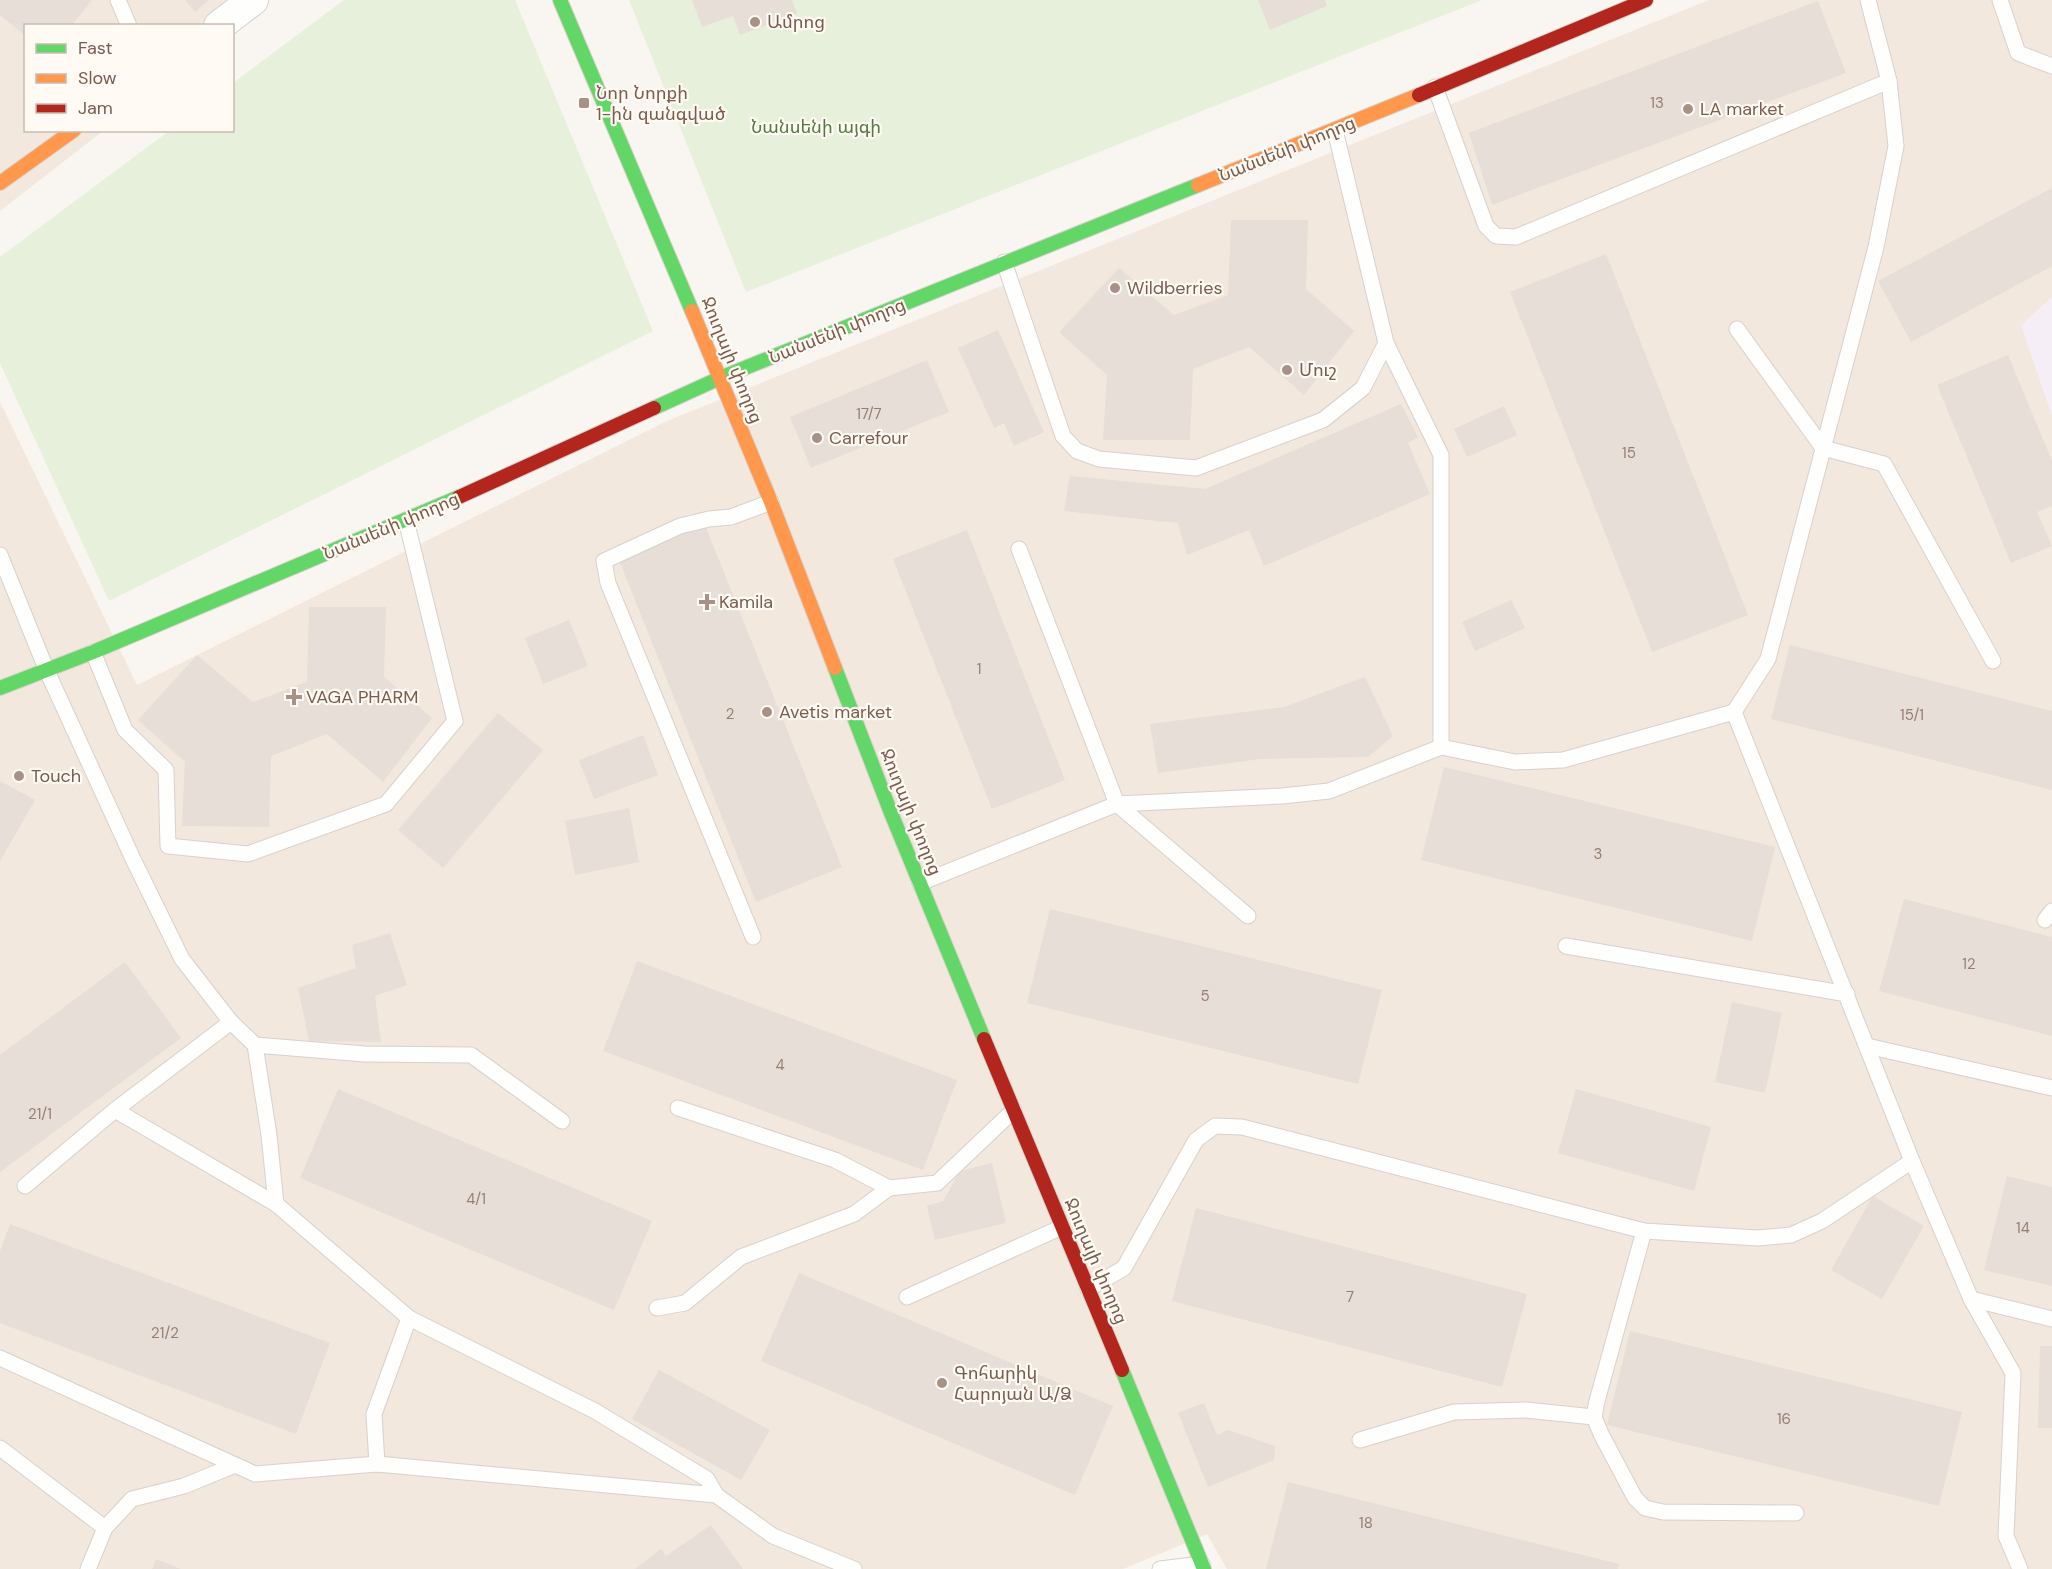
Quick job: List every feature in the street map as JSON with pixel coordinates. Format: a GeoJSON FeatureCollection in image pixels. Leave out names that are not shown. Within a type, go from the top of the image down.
{"type":"FeatureCollection","features":[{"type":"Feature","properties":{"kind":"street"},"geometry":{"type":"LineString","coordinates":[[222,24],[253,0]]}},
{"type":"Feature","properties":{"kind":"street","name":"Ջուղայի փողոց"},"geometry":{"type":"LineString","coordinates":[[560,0],[771,502],[920,883],[1203,1566]]}},
{"type":"Feature","properties":{"kind":"street","name":"Նանսենի փողոց"},"geometry":{"type":"LineString","coordinates":[[0,688],[93,652],[406,520],[720,378],[1335,130],[1646,0]]}},
{"type":"Feature","properties":{"kind":"street"},"geometry":{"type":"LineString","coordinates":[[0,183],[71,132]]}},
{"type":"Feature","properties":{"kind":"lane"},"geometry":{"type":"LineString","coordinates":[[118,0],[128,24]]}},
{"type":"Feature","properties":{"kind":"lane"},"geometry":{"type":"LineString","coordinates":[[920,883],[1117,804],[1282,796],[1329,791],[1442,747],[1515,762],[1563,760],[1734,712],[1768,659],[1876,247],[1896,146],[1889,81],[1868,0]]}},
{"type":"Feature","properties":{"kind":"lane"},"geometry":{"type":"LineString","coordinates":[[2000,0],[2018,53],[2052,66]]}},
{"type":"Feature","properties":{"kind":"lane"},"geometry":{"type":"LineString","coordinates":[[1435,87],[1486,226],[1496,236],[1516,237],[1889,81]]}},
{"type":"Feature","properties":{"kind":"lane"},"geometry":{"type":"LineString","coordinates":[[1335,130],[1386,343],[1442,455],[1442,747]]}},
{"type":"Feature","properties":{"kind":"lane"},"geometry":{"type":"LineString","coordinates":[[1004,262],[1063,436],[1077,451],[1099,459],[1196,468],[1323,420],[1363,388],[1386,343]]}},
{"type":"Feature","properties":{"kind":"lane"},"geometry":{"type":"LineString","coordinates":[[1737,329],[1823,448],[1884,464],[1993,661]]}},
{"type":"Feature","properties":{"kind":"lane"},"geometry":{"type":"LineString","coordinates":[[753,937],[608,583],[604,561],[680,526],[709,519],[731,517],[771,502]]}},
{"type":"Feature","properties":{"kind":"lane"},"geometry":{"type":"LineString","coordinates":[[93,652],[125,730],[166,770],[168,846],[248,854],[386,804],[455,721],[406,520]]}},
{"type":"Feature","properties":{"kind":"lane"},"geometry":{"type":"LineString","coordinates":[[1019,549],[1117,804],[1248,916]]}},
{"type":"Feature","properties":{"kind":"lane"},"geometry":{"type":"LineString","coordinates":[[0,555],[47,671],[133,859],[182,959],[231,1022],[255,1045],[276,1204]]}},
{"type":"Feature","properties":{"kind":"lane"},"geometry":{"type":"LineString","coordinates":[[1734,712],[1912,1161],[1971,1299],[2013,1373],[2006,1536],[2020,1569]]}},
{"type":"Feature","properties":{"kind":"lane"},"geometry":{"type":"LineString","coordinates":[[1566,946],[1847,994]]}},
{"type":"Feature","properties":{"kind":"lane"},"geometry":{"type":"LineString","coordinates":[[26,1186],[115,1110],[231,1022]]}},
{"type":"Feature","properties":{"kind":"lane"},"geometry":{"type":"LineString","coordinates":[[255,1045],[365,1054],[471,1055],[562,1121]]}},
{"type":"Feature","properties":{"kind":"lane"},"geometry":{"type":"LineString","coordinates":[[1867,1046],[2052,1088]]}},
{"type":"Feature","properties":{"kind":"lane"},"geometry":{"type":"LineString","coordinates":[[678,1108],[835,1160],[889,1188]]}},
{"type":"Feature","properties":{"kind":"lane"},"geometry":{"type":"LineString","coordinates":[[115,1110],[276,1204],[409,1318],[595,1411],[707,1479],[717,1495],[773,1536],[854,1569]]}},
{"type":"Feature","properties":{"kind":"lane"},"geometry":{"type":"LineString","coordinates":[[657,1308],[686,1303],[741,1257],[854,1214],[889,1188],[937,1183],[1014,1110]]}},
{"type":"Feature","properties":{"kind":"lane"},"geometry":{"type":"LineString","coordinates":[[1088,1289],[1124,1269],[1196,1140],[1215,1126],[1242,1127],[1644,1230],[1758,1238],[1791,1235],[1822,1221],[1912,1161]]}},
{"type":"Feature","properties":{"kind":"lane"},"geometry":{"type":"LineString","coordinates":[[907,1297],[1062,1227]]}},
{"type":"Feature","properties":{"kind":"lane"},"geometry":{"type":"LineString","coordinates":[[1644,1230],[1597,1401],[1594,1417],[1600,1434],[1635,1498],[1645,1508],[1663,1512],[1796,1513]]}},
{"type":"Feature","properties":{"kind":"lane"},"geometry":{"type":"LineString","coordinates":[[1971,1299],[2052,1319]]}},
{"type":"Feature","properties":{"kind":"lane"},"geometry":{"type":"LineString","coordinates":[[377,1464],[374,1414],[409,1318]]}},
{"type":"Feature","properties":{"kind":"lane"},"geometry":{"type":"LineString","coordinates":[[0,1358],[255,1474],[377,1464],[717,1495]]}},
{"type":"Feature","properties":{"kind":"lane"},"geometry":{"type":"LineString","coordinates":[[1360,1440],[1454,1412],[1526,1410],[1594,1417]]}},
{"type":"Feature","properties":{"kind":"lane"},"geometry":{"type":"LineString","coordinates":[[0,1448],[105,1528]]}},
{"type":"Feature","properties":{"kind":"lane"},"geometry":{"type":"LineString","coordinates":[[88,1569],[105,1528],[132,1499],[184,1486],[235,1465]]}},
{"type":"Feature","properties":{"kind":"lane"},"geometry":{"type":"LineString","coordinates":[[1160,1569],[1203,1566]]}},
{"type":"Feature","properties":{"kind":"shaded area"},"geometry":{"type":"Polygon","coordinates":[[[0,0],[270,0],[234,28],[234,24],[24,24],[24,132],[102,132],[0,211],[0,0]]]}},
{"type":"Feature","properties":{"kind":"shaded area"},"geometry":{"type":"Polygon","coordinates":[[[1709,0],[2052,0],[2052,1569],[1227,1569],[1207,1534],[1123,1569],[0,1569],[0,402],[137,685],[667,421],[1709,0]]]}},
{"type":"Feature","properties":{"kind":"shaded area"},"geometry":{"type":"Polygon","coordinates":[[[2052,297],[2052,416],[2021,325],[2052,297]]]}},
{"type":"Feature","properties":{"kind":"green space"},"geometry":{"type":"Polygon","coordinates":[[[344,0],[515,0],[653,331],[109,601],[0,363],[0,257],[168,132],[234,132],[234,82],[344,0]]]}},
{"type":"Feature","properties":{"kind":"green space","name":"Նանսենի այգի"},"geometry":{"type":"Polygon","coordinates":[[[629,0],[1482,0],[746,292],[629,0]]]}},
{"type":"Feature","properties":{"kind":"building"},"geometry":{"type":"Polygon","coordinates":[[[0,0],[92,0],[73,24],[24,24],[24,34],[0,15],[0,0]]]}},
{"type":"Feature","properties":{"kind":"building"},"geometry":{"type":"Polygon","coordinates":[[[185,0],[209,0],[195,12],[185,0]]]}},
{"type":"Feature","properties":{"kind":"building","name":"Ամրոց"},"geometry":{"type":"Polygon","coordinates":[[[692,0],[792,0],[797,14],[740,35],[733,16],[702,27],[692,0]]]}},
{"type":"Feature","properties":{"kind":"building"},"geometry":{"type":"Polygon","coordinates":[[[1258,0],[1325,0],[1327,6],[1270,30],[1258,0]]]}},
{"type":"Feature","properties":{"kind":"building"},"geometry":{"type":"Polygon","coordinates":[[[1818,1],[1846,73],[1492,205],[1469,133],[1818,1]]]}},
{"type":"Feature","properties":{"kind":"building"},"geometry":{"type":"Polygon","coordinates":[[[2052,188],[2052,266],[1911,342],[1878,281],[2052,188]]]}},
{"type":"Feature","properties":{"kind":"building"},"geometry":{"type":"Polygon","coordinates":[[[1231,220],[1308,220],[1306,289],[1354,331],[1304,395],[1249,347],[1193,369],[1190,440],[1103,440],[1107,375],[1059,332],[1119,268],[1174,315],[1228,295],[1231,220]]]}},
{"type":"Feature","properties":{"kind":"building"},"geometry":{"type":"Polygon","coordinates":[[[1606,254],[1748,615],[1652,652],[1510,292],[1606,254]]]}},
{"type":"Feature","properties":{"kind":"building"},"geometry":{"type":"Polygon","coordinates":[[[998,330],[1044,432],[1014,446],[1004,423],[994,428],[958,348],[998,330]]]}},
{"type":"Feature","properties":{"kind":"building"},"geometry":{"type":"Polygon","coordinates":[[[2008,355],[2052,461],[2052,506],[2037,512],[2052,546],[2011,563],[1937,385],[2008,355]]]}},
{"type":"Feature","properties":{"kind":"building"},"geometry":{"type":"Polygon","coordinates":[[[927,360],[949,412],[811,468],[790,417],[927,360]]]}},
{"type":"Feature","properties":{"kind":"building"},"geometry":{"type":"Polygon","coordinates":[[[1401,404],[1418,437],[1408,443],[1430,494],[1264,566],[1249,530],[1187,555],[1178,523],[1064,511],[1070,476],[1205,489],[1401,404]]]}},
{"type":"Feature","properties":{"kind":"building"},"geometry":{"type":"Polygon","coordinates":[[[1504,406],[1517,435],[1467,457],[1454,429],[1504,406]]]}},
{"type":"Feature","properties":{"kind":"building"},"geometry":{"type":"Polygon","coordinates":[[[705,525],[842,867],[756,902],[619,560],[705,525]]]}},
{"type":"Feature","properties":{"kind":"building"},"geometry":{"type":"Polygon","coordinates":[[[967,530],[1065,780],[992,809],[893,559],[967,530]]]}},
{"type":"Feature","properties":{"kind":"building"},"geometry":{"type":"Polygon","coordinates":[[[1511,600],[1525,628],[1475,651],[1462,622],[1511,600]]]}},
{"type":"Feature","properties":{"kind":"building"},"geometry":{"type":"Polygon","coordinates":[[[309,607],[386,607],[384,677],[432,718],[383,782],[327,734],[271,756],[269,827],[182,826],[185,762],[138,720],[197,655],[253,702],[307,682],[309,607]]]}},
{"type":"Feature","properties":{"kind":"building"},"geometry":{"type":"Polygon","coordinates":[[[569,620],[588,666],[543,684],[525,638],[569,620]]]}},
{"type":"Feature","properties":{"kind":"building"},"geometry":{"type":"Polygon","coordinates":[[[1790,645],[2052,711],[2052,790],[1771,719],[1790,645]]]}},
{"type":"Feature","properties":{"kind":"building"},"geometry":{"type":"Polygon","coordinates":[[[1365,677],[1393,736],[1368,757],[1260,759],[1158,773],[1150,724],[1284,707],[1365,677]]]}},
{"type":"Feature","properties":{"kind":"building"},"geometry":{"type":"Polygon","coordinates":[[[498,713],[543,750],[443,868],[398,830],[498,713]]]}},
{"type":"Feature","properties":{"kind":"building"},"geometry":{"type":"Polygon","coordinates":[[[643,735],[658,775],[594,799],[579,760],[643,735]]]}},
{"type":"Feature","properties":{"kind":"building"},"geometry":{"type":"Polygon","coordinates":[[[1444,767],[1775,847],[1752,941],[1421,860],[1444,767]]]}},
{"type":"Feature","properties":{"kind":"building"},"geometry":{"type":"Polygon","coordinates":[[[0,781],[35,800],[0,861],[0,781]]]}},
{"type":"Feature","properties":{"kind":"building"},"geometry":{"type":"Polygon","coordinates":[[[629,808],[639,862],[575,875],[565,821],[629,808]]]}},
{"type":"Feature","properties":{"kind":"building"},"geometry":{"type":"Polygon","coordinates":[[[1904,899],[2052,937],[2052,1036],[1879,991],[1904,899]]]}},
{"type":"Feature","properties":{"kind":"building"},"geometry":{"type":"Polygon","coordinates":[[[1050,909],[1382,990],[1358,1084],[1027,1003],[1050,909]]]}},
{"type":"Feature","properties":{"kind":"building"},"geometry":{"type":"Polygon","coordinates":[[[390,933],[407,985],[375,996],[381,1042],[309,1041],[298,988],[356,968],[352,945],[390,933]]]}},
{"type":"Feature","properties":{"kind":"building"},"geometry":{"type":"Polygon","coordinates":[[[637,961],[957,1080],[923,1170],[603,1051],[637,961]]]}},
{"type":"Feature","properties":{"kind":"building"},"geometry":{"type":"Polygon","coordinates":[[[125,962],[181,1038],[0,1172],[0,1055],[125,962]]]}},
{"type":"Feature","properties":{"kind":"building"},"geometry":{"type":"Polygon","coordinates":[[[1732,1002],[1782,1013],[1765,1093],[1715,1082],[1732,1002]]]}},
{"type":"Feature","properties":{"kind":"building"},"geometry":{"type":"Polygon","coordinates":[[[338,1089],[652,1221],[614,1310],[300,1178],[338,1089]]]}},
{"type":"Feature","properties":{"kind":"building"},"geometry":{"type":"Polygon","coordinates":[[[1576,1089],[1711,1127],[1694,1191],[1558,1153],[1576,1089]]]}},
{"type":"Feature","properties":{"kind":"building"},"geometry":{"type":"Polygon","coordinates":[[[992,1163],[1006,1223],[935,1240],[927,1206],[943,1201],[960,1171],[992,1163]]]}},
{"type":"Feature","properties":{"kind":"building"},"geometry":{"type":"Polygon","coordinates":[[[2007,1176],[2052,1187],[2052,1286],[1984,1270],[2007,1176]]]}},
{"type":"Feature","properties":{"kind":"building"},"geometry":{"type":"Polygon","coordinates":[[[1873,1196],[1924,1226],[1882,1299],[1831,1270],[1873,1196]]]}},
{"type":"Feature","properties":{"kind":"building"},"geometry":{"type":"Polygon","coordinates":[[[1196,1208],[1527,1294],[1502,1387],[1172,1301],[1196,1208]]]}},
{"type":"Feature","properties":{"kind":"building"},"geometry":{"type":"Polygon","coordinates":[[[10,1224],[330,1343],[296,1434],[0,1323],[0,1251],[10,1224]]]}},
{"type":"Feature","properties":{"kind":"building"},"geometry":{"type":"Polygon","coordinates":[[[799,1273],[1113,1406],[1075,1495],[761,1361],[799,1273]]]}},
{"type":"Feature","properties":{"kind":"building"},"geometry":{"type":"Polygon","coordinates":[[[1630,1331],[1962,1412],[1939,1506],[1607,1425],[1630,1331]]]}},
{"type":"Feature","properties":{"kind":"building"},"geometry":{"type":"Polygon","coordinates":[[[2040,1346],[2052,1346],[2052,1428],[2038,1428],[2040,1346]]]}},
{"type":"Feature","properties":{"kind":"building"},"geometry":{"type":"Polygon","coordinates":[[[659,1370],[770,1430],[741,1480],[632,1419],[659,1370]]]}},
{"type":"Feature","properties":{"kind":"building"},"geometry":{"type":"Polygon","coordinates":[[[1204,1403],[1217,1435],[1228,1430],[1275,1446],[1274,1460],[1208,1487],[1178,1413],[1204,1403]]]}},
{"type":"Feature","properties":{"kind":"building"},"geometry":{"type":"Polygon","coordinates":[[[1288,1482],[1619,1564],[1618,1569],[1266,1569],[1288,1482]]]}},
{"type":"Feature","properties":{"kind":"building"},"geometry":{"type":"Polygon","coordinates":[[[711,1525],[743,1569],[635,1569],[661,1549],[666,1556],[711,1525]]]}},
{"type":"Feature","properties":{"kind":"building"},"geometry":{"type":"Polygon","coordinates":[[[156,1559],[181,1569],[152,1569],[156,1559]]]}},
{"type":"Feature","properties":{"kind":"traffic: fast"},"geometry":{"type":"LineString","coordinates":[[560,0],[692,311]]}},
{"type":"Feature","properties":{"kind":"traffic: fast"},"geometry":{"type":"LineString","coordinates":[[654,408],[720,378],[1198,185]]}},
{"type":"Feature","properties":{"kind":"traffic: fast"},"geometry":{"type":"LineString","coordinates":[[0,688],[93,652],[459,497]]}},
{"type":"Feature","properties":{"kind":"traffic: fast"},"geometry":{"type":"LineString","coordinates":[[835,668],[891,813],[984,1039]]}},
{"type":"Feature","properties":{"kind":"traffic: fast"},"geometry":{"type":"LineString","coordinates":[[1122,1370],[1204,1569]]}},
{"type":"Feature","properties":{"kind":"traffic: slow"},"geometry":{"type":"LineString","coordinates":[[1198,185],[1419,95]]}},
{"type":"Feature","properties":{"kind":"traffic: slow"},"geometry":{"type":"LineString","coordinates":[[0,183],[71,132]]}},
{"type":"Feature","properties":{"kind":"traffic: slow"},"geometry":{"type":"LineString","coordinates":[[692,311],[771,502],[835,668]]}},
{"type":"Feature","properties":{"kind":"traffic: jam"},"geometry":{"type":"LineString","coordinates":[[1419,95],[1646,0]]}},
{"type":"Feature","properties":{"kind":"traffic: jam"},"geometry":{"type":"LineString","coordinates":[[459,497],[654,408]]}},
{"type":"Feature","properties":{"kind":"traffic: jam"},"geometry":{"type":"LineString","coordinates":[[984,1039],[1122,1370]]}},
{"type":"Feature","properties":{"kind":"place","name":"Ամրոց"},"geometry":{"type":"Point","coordinates":[755,22]}},
{"type":"Feature","properties":{"kind":"place","name":"Նոր Նորքի 1-ին զանգված"},"geometry":{"type":"Point","coordinates":[584,103]}},
{"type":"Feature","properties":{"kind":"place","name":"LA market"},"geometry":{"type":"Point","coordinates":[1688,109]}},
{"type":"Feature","properties":{"kind":"place","name":"Wildberries"},"geometry":{"type":"Point","coordinates":[1115,288]}},
{"type":"Feature","properties":{"kind":"place","name":"Մուշ"},"geometry":{"type":"Point","coordinates":[1287,370]}},
{"type":"Feature","properties":{"kind":"place","name":"Carrefour"},"geometry":{"type":"Point","coordinates":[817,438]}},
{"type":"Feature","properties":{"kind":"place","name":"Kamila"},"geometry":{"type":"Point","coordinates":[707,602]}},
{"type":"Feature","properties":{"kind":"place","name":"VAGA PHARM"},"geometry":{"type":"Point","coordinates":[294,697]}},
{"type":"Feature","properties":{"kind":"place","name":"Avetis market"},"geometry":{"type":"Point","coordinates":[767,712]}},
{"type":"Feature","properties":{"kind":"place","name":"Touch"},"geometry":{"type":"Point","coordinates":[19,776]}},
{"type":"Feature","properties":{"kind":"place","name":"Գոհարիկ Հարոյան Ա/Ձ"},"geometry":{"type":"Point","coordinates":[942,1383]}}]}
